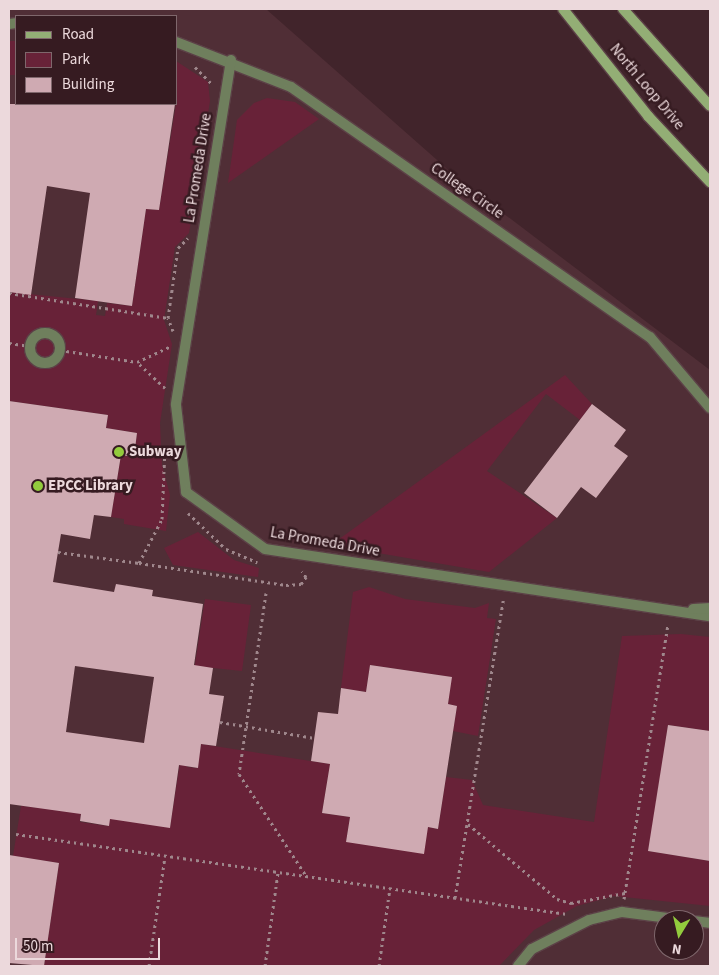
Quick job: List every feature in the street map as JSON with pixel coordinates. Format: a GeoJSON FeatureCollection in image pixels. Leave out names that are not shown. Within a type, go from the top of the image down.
{"type":"FeatureCollection","features":[{"type":"Feature","properties":{"kind":"main road","name":"North Loop Drive"},"geometry":{"type":"LineString","coordinates":[[563,9],[648,116],[710,182]]}},
{"type":"Feature","properties":{"kind":"main road"},"geometry":{"type":"LineString","coordinates":[[623,9],[710,106]]}},
{"type":"Feature","properties":{"kind":"street","name":"College Circle"},"geometry":{"type":"LineString","coordinates":[[178,43],[231,60],[291,87],[650,337],[710,408]]}},
{"type":"Feature","properties":{"kind":"street","name":"La Promeda Drive"},"geometry":{"type":"LineString","coordinates":[[231,60],[176,405],[186,492],[265,549],[670,611]]}},
{"type":"Feature","properties":{"kind":"street"},"geometry":{"type":"LineString","coordinates":[[48,333],[58,339],[60,350],[52,362],[42,363],[33,358],[30,346],[37,335],[48,333]]}},
{"type":"Feature","properties":{"kind":"street"},"geometry":{"type":"LineString","coordinates":[[670,611],[710,608]]}},
{"type":"Feature","properties":{"kind":"street"},"geometry":{"type":"LineString","coordinates":[[670,611],[710,616]]}},
{"type":"Feature","properties":{"kind":"street"},"geometry":{"type":"LineString","coordinates":[[518,966],[532,950],[560,932],[596,918],[622,912],[654,916]]}},
{"type":"Feature","properties":{"kind":"path"},"geometry":{"type":"LineString","coordinates":[[191,64],[211,81],[212,88]]}},
{"type":"Feature","properties":{"kind":"path"},"geometry":{"type":"LineString","coordinates":[[174,335],[168,318],[178,248],[192,234]]}},
{"type":"Feature","properties":{"kind":"path"},"geometry":{"type":"LineString","coordinates":[[9,293],[168,318]]}},
{"type":"Feature","properties":{"kind":"path"},"geometry":{"type":"LineString","coordinates":[[9,342],[30,346]]}},
{"type":"Feature","properties":{"kind":"path"},"geometry":{"type":"LineString","coordinates":[[60,350],[137,362],[176,344],[174,354]]}},
{"type":"Feature","properties":{"kind":"path"},"geometry":{"type":"LineString","coordinates":[[137,362],[169,392],[170,382]]}},
{"type":"Feature","properties":{"kind":"path"},"geometry":{"type":"LineString","coordinates":[[139,563],[162,519],[165,465],[164,440]]}},
{"type":"Feature","properties":{"kind":"path"},"geometry":{"type":"LineString","coordinates":[[165,465],[172,481]]}},
{"type":"Feature","properties":{"kind":"path"},"geometry":{"type":"LineString","coordinates":[[183,504],[208,536],[226,550],[266,565]]}},
{"type":"Feature","properties":{"kind":"path"},"geometry":{"type":"LineString","coordinates":[[58,552],[286,585],[301,584],[306,578],[306,571],[296,570]]}},
{"type":"Feature","properties":{"kind":"path"},"geometry":{"type":"LineString","coordinates":[[455,898],[506,586]]}},
{"type":"Feature","properties":{"kind":"path"},"geometry":{"type":"LineString","coordinates":[[266,593],[239,774],[307,877]]}},
{"type":"Feature","properties":{"kind":"path"},"geometry":{"type":"LineString","coordinates":[[622,912],[670,611]]}},
{"type":"Feature","properties":{"kind":"path"},"geometry":{"type":"LineString","coordinates":[[220,722],[314,738]]}},
{"type":"Feature","properties":{"kind":"path"},"geometry":{"type":"LineString","coordinates":[[467,823],[558,899],[571,903],[625,893]]}},
{"type":"Feature","properties":{"kind":"path"},"geometry":{"type":"LineString","coordinates":[[16,834],[596,918]]}},
{"type":"Feature","properties":{"kind":"path"},"geometry":{"type":"LineString","coordinates":[[149,966],[165,856]]}},
{"type":"Feature","properties":{"kind":"path"},"geometry":{"type":"LineString","coordinates":[[265,966],[278,872]]}},
{"type":"Feature","properties":{"kind":"path"},"geometry":{"type":"LineString","coordinates":[[379,966],[390,888]]}},
{"type":"Feature","properties":{"kind":"shaded area"},"geometry":{"type":"Polygon","coordinates":[[[9,9],[266,9],[462,182],[710,370],[710,966],[9,966],[9,9]]]}},
{"type":"Feature","properties":{"kind":"green space"},"geometry":{"type":"Polygon","coordinates":[[[9,41],[15,41],[15,75],[9,75],[9,41]]]}},
{"type":"Feature","properties":{"kind":"green space"},"geometry":{"type":"Polygon","coordinates":[[[178,62],[208,82],[210,101],[189,233],[175,247],[164,320],[172,344],[160,423],[162,465],[170,495],[166,531],[124,524],[124,519],[111,517],[121,455],[134,457],[137,433],[106,428],[108,415],[9,401],[9,292],[98,301],[96,315],[105,316],[107,303],[132,306],[146,209],[159,210],[176,105],[178,105],[178,62]]]}},
{"type":"Feature","properties":{"kind":"green space"},"geometry":{"type":"Polygon","coordinates":[[[267,98],[295,102],[319,119],[228,183],[237,120],[254,103],[267,98]]]}},
{"type":"Feature","properties":{"kind":"green space"},"geometry":{"type":"Polygon","coordinates":[[[565,375],[592,404],[580,420],[546,394],[487,471],[557,518],[489,572],[331,545],[565,375]]]}},
{"type":"Feature","properties":{"kind":"green space"},"geometry":{"type":"Polygon","coordinates":[[[198,532],[234,560],[259,568],[258,577],[173,565],[164,548],[198,532]]]}},
{"type":"Feature","properties":{"kind":"green space"},"geometry":{"type":"Polygon","coordinates":[[[369,587],[405,599],[475,608],[489,603],[487,618],[496,619],[478,736],[453,731],[457,706],[448,704],[451,677],[370,665],[366,692],[341,688],[353,592],[369,587]]]}},
{"type":"Feature","properties":{"kind":"green space"},"geometry":{"type":"Polygon","coordinates":[[[205,599],[251,605],[242,671],[213,668],[192,683],[205,599]]]}},
{"type":"Feature","properties":{"kind":"green space"},"geometry":{"type":"Polygon","coordinates":[[[681,634],[710,637],[710,731],[668,725],[649,851],[710,861],[710,906],[614,896],[577,906],[534,930],[499,966],[44,966],[59,863],[13,856],[21,806],[81,812],[80,822],[108,826],[110,815],[170,827],[182,749],[189,749],[187,767],[197,768],[201,744],[330,764],[322,813],[350,817],[346,842],[428,827],[438,829],[446,777],[472,780],[483,805],[594,822],[622,636],[681,634]]]}},
{"type":"Feature","properties":{"kind":"building"},"geometry":{"type":"Polygon","coordinates":[[[9,104],[175,105],[159,210],[146,209],[132,306],[75,298],[90,193],[47,186],[31,295],[9,292],[9,104]]]}},
{"type":"Feature","properties":{"kind":"building"},"geometry":{"type":"Polygon","coordinates":[[[9,401],[108,415],[106,428],[137,433],[134,457],[121,455],[111,517],[94,515],[90,539],[61,534],[53,582],[114,592],[116,584],[153,590],[152,596],[203,604],[194,665],[213,668],[209,694],[224,696],[216,746],[201,744],[198,768],[179,765],[170,828],[110,819],[109,826],[80,821],[81,814],[9,804],[9,401]],[[75,666],[66,732],[144,743],[154,677],[75,666]]]}},
{"type":"Feature","properties":{"kind":"building"},"geometry":{"type":"Polygon","coordinates":[[[592,404],[626,430],[614,446],[628,456],[596,498],[581,487],[557,518],[524,493],[592,404]]]}},
{"type":"Feature","properties":{"kind":"building"},"geometry":{"type":"Polygon","coordinates":[[[370,665],[452,677],[448,704],[457,706],[438,829],[428,827],[424,854],[346,842],[350,817],[322,813],[330,764],[311,761],[318,712],[338,714],[341,688],[366,692],[370,665]]]}},
{"type":"Feature","properties":{"kind":"building"},"geometry":{"type":"Polygon","coordinates":[[[668,725],[710,731],[710,861],[648,851],[668,725]]]}},
{"type":"Feature","properties":{"kind":"building"},"geometry":{"type":"Polygon","coordinates":[[[9,855],[59,863],[44,966],[9,963],[9,855]]]}},
{"type":"Feature","properties":{"kind":"place","name":"Subway"},"geometry":{"type":"Point","coordinates":[119,452]}},
{"type":"Feature","properties":{"kind":"place","name":"EPCC Library"},"geometry":{"type":"Point","coordinates":[38,486]}}]}
